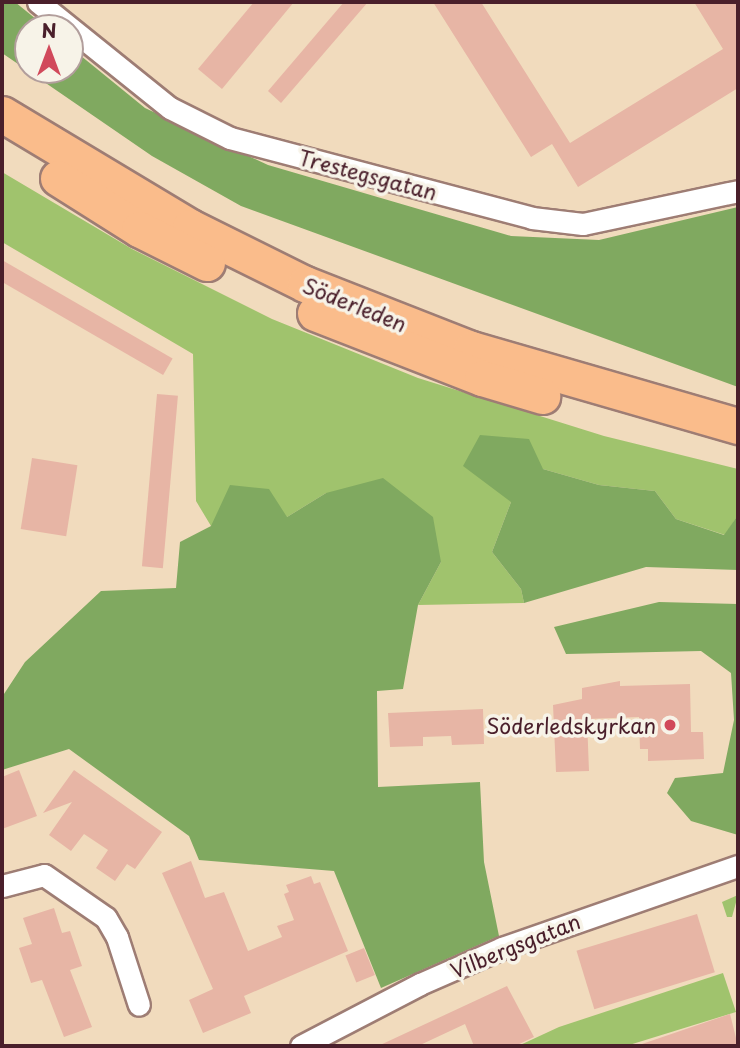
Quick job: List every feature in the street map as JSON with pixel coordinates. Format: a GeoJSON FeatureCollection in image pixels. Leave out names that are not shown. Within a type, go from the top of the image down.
{"type":"FeatureCollection","features":[{"type":"Feature","properties":{"kind":"highway","name":"Söderleden"},"geometry":{"type":"LineString","coordinates":[[2,114],[190,227],[305,284],[471,349],[738,426]]}},
{"type":"Feature","properties":{"kind":"highway","name":"Söderleden"},"geometry":{"type":"LineString","coordinates":[[2,143],[139,229],[361,334],[482,378],[738,449]]}},
{"type":"Feature","properties":{"kind":"street","name":"Trestegsgatan"},"geometry":{"type":"LineString","coordinates":[[38,2],[170,108],[230,138],[533,218],[583,224],[738,191]]}},
{"type":"Feature","properties":{"kind":"street","name":"Vilbergsgatan"},"geometry":{"type":"LineString","coordinates":[[301,1046],[420,984],[502,948],[738,866]]}},
{"type":"Feature","properties":{"kind":"street"},"geometry":{"type":"LineString","coordinates":[[2,886],[44,875],[106,918],[117,937],[139,1005]]}},
{"type":"Feature","properties":{"kind":"green space"},"geometry":{"type":"Polygon","coordinates":[[[2,2],[15,2],[30,14],[14,14],[14,61],[2,53],[2,2]]]}},
{"type":"Feature","properties":{"kind":"green space"},"geometry":{"type":"Polygon","coordinates":[[[84,58],[145,108],[268,165],[511,236],[599,240],[738,207],[738,387],[241,206],[152,156],[47,84],[84,84],[84,58]]]}},
{"type":"Feature","properties":{"kind":"green space"},"geometry":{"type":"Polygon","coordinates":[[[2,172],[132,249],[272,319],[418,378],[604,436],[738,469],[738,515],[725,535],[676,519],[655,491],[599,485],[543,469],[511,502],[492,552],[521,589],[524,603],[418,605],[441,562],[326,493],[287,517],[211,526],[196,501],[193,354],[2,242],[2,172]]]}},
{"type":"Feature","properties":{"kind":"green space"},"geometry":{"type":"Polygon","coordinates":[[[480,435],[529,439],[543,469],[599,485],[655,491],[676,519],[724,535],[738,515],[738,570],[646,567],[524,603],[521,589],[492,552],[511,502],[463,466],[480,435]]]}},
{"type":"Feature","properties":{"kind":"green space"},"geometry":{"type":"Polygon","coordinates":[[[383,478],[433,517],[441,562],[418,605],[403,689],[377,691],[378,787],[480,782],[484,862],[499,936],[381,988],[334,871],[199,860],[189,836],[69,749],[2,770],[2,697],[25,662],[101,591],[176,588],[180,542],[211,526],[230,485],[269,489],[287,517],[326,493],[383,478]]]}},
{"type":"Feature","properties":{"kind":"green space"},"geometry":{"type":"Polygon","coordinates":[[[659,602],[738,604],[738,835],[691,821],[667,793],[675,778],[723,773],[734,720],[731,673],[701,651],[566,654],[554,627],[659,602]]]}},
{"type":"Feature","properties":{"kind":"green space"},"geometry":{"type":"Polygon","coordinates":[[[738,895],[732,917],[727,917],[722,902],[738,895]]]}},
{"type":"Feature","properties":{"kind":"green space"},"geometry":{"type":"Polygon","coordinates":[[[723,973],[736,1012],[626,1046],[518,1046],[559,1027],[723,973]]]}},
{"type":"Feature","properties":{"kind":"building"},"geometry":{"type":"Polygon","coordinates":[[[254,2],[294,2],[222,89],[198,69],[254,2]]]}},
{"type":"Feature","properties":{"kind":"building"},"geometry":{"type":"Polygon","coordinates":[[[344,2],[368,2],[281,103],[268,91],[344,2]]]}},
{"type":"Feature","properties":{"kind":"building"},"geometry":{"type":"Polygon","coordinates":[[[433,2],[481,2],[570,143],[723,49],[694,2],[738,2],[738,88],[578,187],[552,144],[531,157],[433,2]]]}},
{"type":"Feature","properties":{"kind":"building"},"geometry":{"type":"Polygon","coordinates":[[[2,260],[173,358],[163,375],[2,282],[2,260]]]}},
{"type":"Feature","properties":{"kind":"building"},"geometry":{"type":"Polygon","coordinates":[[[157,394],[178,396],[163,568],[142,566],[157,394]]]}},
{"type":"Feature","properties":{"kind":"building"},"geometry":{"type":"Polygon","coordinates":[[[32,458],[77,465],[66,536],[21,529],[32,458]]]}},
{"type":"Feature","properties":{"kind":"building","name":"Söderledskyrkan"},"geometry":{"type":"Polygon","coordinates":[[[620,681],[620,686],[690,684],[691,732],[703,732],[704,759],[648,761],[648,749],[640,749],[639,717],[587,719],[589,771],[556,772],[553,705],[582,699],[582,688],[620,681]]]}},
{"type":"Feature","properties":{"kind":"building"},"geometry":{"type":"Polygon","coordinates":[[[483,709],[484,744],[452,745],[451,736],[423,737],[423,746],[390,747],[388,713],[483,709]]]}},
{"type":"Feature","properties":{"kind":"building"},"geometry":{"type":"Polygon","coordinates":[[[19,770],[37,816],[2,829],[2,777],[19,770]]]}},
{"type":"Feature","properties":{"kind":"building"},"geometry":{"type":"Polygon","coordinates":[[[74,770],[162,832],[135,869],[127,864],[115,881],[96,868],[108,850],[84,834],[71,851],[49,835],[72,802],[43,813],[74,770]]]}},
{"type":"Feature","properties":{"kind":"building"},"geometry":{"type":"Polygon","coordinates":[[[191,861],[205,898],[224,892],[248,951],[282,937],[277,926],[294,920],[284,894],[289,892],[286,885],[311,876],[314,884],[320,882],[348,951],[244,996],[251,1013],[203,1033],[189,1000],[213,989],[162,873],[191,861]]]}},
{"type":"Feature","properties":{"kind":"building"},"geometry":{"type":"Polygon","coordinates":[[[54,908],[62,933],[70,931],[82,966],[70,970],[92,1027],[64,1037],[42,980],[31,983],[19,948],[32,944],[23,918],[54,908]]]}},
{"type":"Feature","properties":{"kind":"building"},"geometry":{"type":"Polygon","coordinates":[[[697,914],[715,972],[594,1009],[577,951],[697,914]]]}},
{"type":"Feature","properties":{"kind":"building"},"geometry":{"type":"Polygon","coordinates":[[[364,948],[375,975],[356,982],[345,955],[364,948]]]}},
{"type":"Feature","properties":{"kind":"building"},"geometry":{"type":"Polygon","coordinates":[[[507,986],[534,1037],[515,1046],[474,1046],[465,1024],[418,1046],[378,1046],[507,986]]]}},
{"type":"Feature","properties":{"kind":"building"},"geometry":{"type":"Polygon","coordinates":[[[730,1014],[738,1046],[642,1046],[642,1044],[730,1014]]]}},
{"type":"Feature","properties":{"kind":"place","name":"Söderledskyrkan"},"geometry":{"type":"Point","coordinates":[670,725]}}]}
